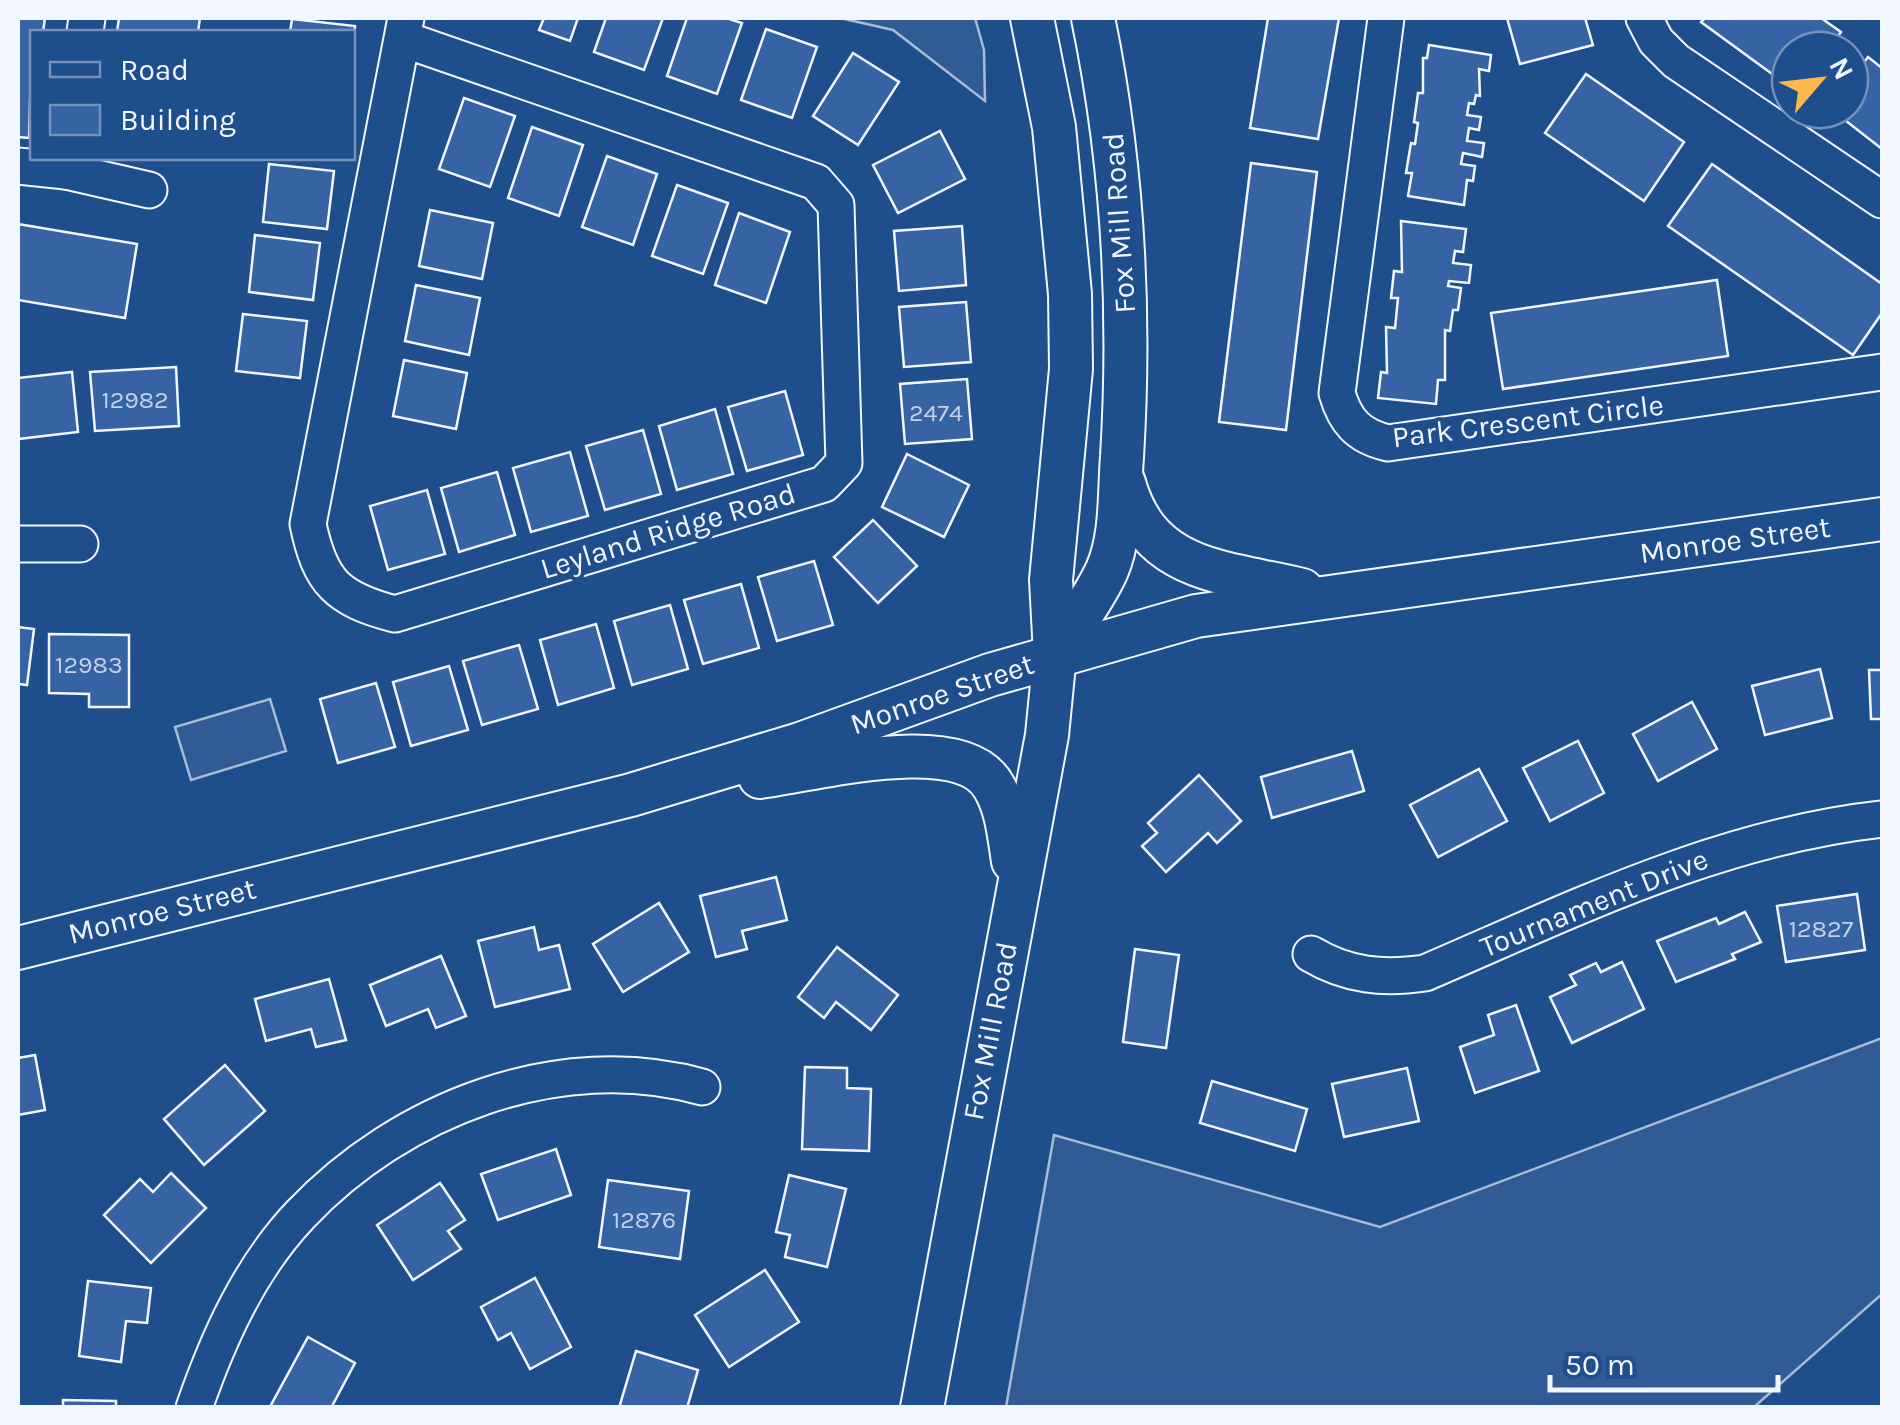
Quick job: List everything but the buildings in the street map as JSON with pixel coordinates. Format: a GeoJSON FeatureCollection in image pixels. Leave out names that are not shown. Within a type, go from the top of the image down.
{"type":"FeatureCollection","features":[{"type":"Feature","properties":{"kind":"main road","name":"Fox Mill Road"},"geometry":{"type":"LineString","coordinates":[[922,1408],[1046,736],[1056,654],[1050,580],[1070,388],[1070,294],[1054,127],[1032,18]]}},
{"type":"Feature","properties":{"kind":"main road","name":"Fox Mill Road"},"geometry":{"type":"LineString","coordinates":[[1056,654],[1107,569],[1117,528],[1121,470],[1127,291],[1109,94],[1093,18]]}},
{"type":"Feature","properties":{"kind":"main road"},"geometry":{"type":"LineString","coordinates":[[1121,470],[1144,531],[1168,554],[1326,596]]}},
{"type":"Feature","properties":{"kind":"main road","name":"Monroe Street"},"geometry":{"type":"LineString","coordinates":[[18,948],[631,795],[800,744],[1056,654],[1196,616],[1882,519]]}},
{"type":"Feature","properties":{"kind":"main road"},"geometry":{"type":"LineString","coordinates":[[631,795],[930,754],[960,758],[993,784],[1008,830],[1017,890]]}},
{"type":"Feature","properties":{"kind":"street","name":"Park Crescent Circle"},"geometry":{"type":"LineString","coordinates":[[1386,18],[1336,392],[1343,415],[1369,438],[1388,443],[1882,372]]}},
{"type":"Feature","properties":{"kind":"street"},"geometry":{"type":"LineString","coordinates":[[1644,18],[1656,41],[1676,62],[1882,200]]}},
{"type":"Feature","properties":{"kind":"street","name":"Leyland Ridge Road"},"geometry":{"type":"LineString","coordinates":[[405,28],[816,182],[836,205],[843,424],[844,464],[824,484],[395,614],[359,605],[317,568],[308,524],[405,28]]}},
{"type":"Feature","properties":{"kind":"street"},"geometry":{"type":"LineString","coordinates":[[18,166],[67,164],[149,190]]}},
{"type":"Feature","properties":{"kind":"street"},"geometry":{"type":"LineString","coordinates":[[18,544],[80,544]]}},
{"type":"Feature","properties":{"kind":"street","name":"Tournament Drive"},"geometry":{"type":"LineString","coordinates":[[1312,954],[1357,974],[1392,978],[1424,972],[1683,863],[1753,841],[1882,818]]}},
{"type":"Feature","properties":{"kind":"street"},"geometry":{"type":"LineString","coordinates":[[194,1408],[229,1319],[274,1247],[331,1186],[391,1141],[456,1106],[561,1077],[624,1072],[702,1087]]}},
{"type":"Feature","properties":{"kind":"shaded area"},"geometry":{"type":"Polygon","coordinates":[[[840,18],[975,18],[984,50],[985,101],[893,30],[840,18]]]}},
{"type":"Feature","properties":{"kind":"shaded area"},"geometry":{"type":"Polygon","coordinates":[[[270,699],[286,751],[191,780],[175,727],[270,699]]]}},
{"type":"Feature","properties":{"kind":"shaded area"},"geometry":{"type":"Polygon","coordinates":[[[1882,1038],[1882,1294],[1754,1407],[1006,1407],[1054,1135],[1380,1227],[1882,1038]]]}}]}
